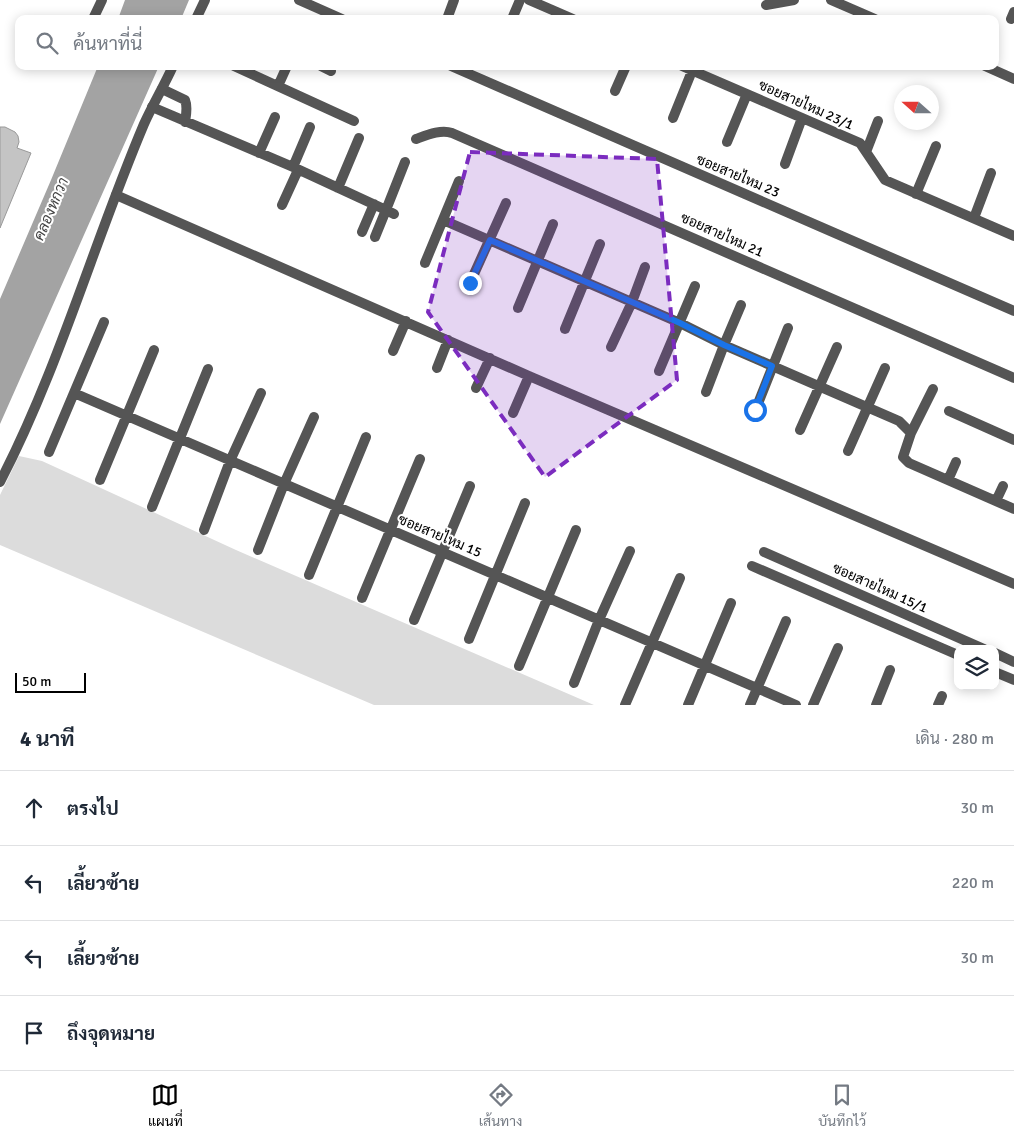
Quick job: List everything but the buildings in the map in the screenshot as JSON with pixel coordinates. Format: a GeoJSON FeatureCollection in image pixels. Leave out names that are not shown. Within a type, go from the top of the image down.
{"type":"FeatureCollection","features":[{"type":"Feature","properties":{"kind":"street"},"geometry":{"type":"LineString","coordinates":[[95,15],[102,0]]}},
{"type":"Feature","properties":{"kind":"street"},"geometry":{"type":"LineString","coordinates":[[198,15],[205,0]]}},
{"type":"Feature","properties":{"kind":"street"},"geometry":{"type":"LineString","coordinates":[[299,0],[333,15]]}},
{"type":"Feature","properties":{"kind":"street"},"geometry":{"type":"LineString","coordinates":[[448,15],[454,0]]}},
{"type":"Feature","properties":{"kind":"street"},"geometry":{"type":"LineString","coordinates":[[514,15],[520,0]]}},
{"type":"Feature","properties":{"kind":"street"},"geometry":{"type":"LineString","coordinates":[[529,0],[564,15]]}},
{"type":"Feature","properties":{"kind":"street"},"geometry":{"type":"LineString","coordinates":[[766,5],[794,0]]}},
{"type":"Feature","properties":{"kind":"street"},"geometry":{"type":"LineString","coordinates":[[831,0],[866,15]]}},
{"type":"Feature","properties":{"kind":"street"},"geometry":{"type":"LineString","coordinates":[[0,482],[17,450],[143,127],[171,70]]}},
{"type":"Feature","properties":{"kind":"street"},"geometry":{"type":"LineString","coordinates":[[243,70],[354,121]]}},
{"type":"Feature","properties":{"kind":"street"},"geometry":{"type":"LineString","coordinates":[[278,86],[285,70]]}},
{"type":"Feature","properties":{"kind":"street","name":"ซอยสายไหม 23"},"geometry":{"type":"LineString","coordinates":[[460,70],[1014,311]]}},
{"type":"Feature","properties":{"kind":"street"},"geometry":{"type":"LineString","coordinates":[[615,90],[624,70]]}},
{"type":"Feature","properties":{"kind":"street"},"geometry":{"type":"LineString","coordinates":[[673,118],[686,70]]}},
{"type":"Feature","properties":{"kind":"street","name":"ซอยสายไหม 23/1"},"geometry":{"type":"LineString","coordinates":[[692,70],[860,143],[885,180],[1014,236]]}},
{"type":"Feature","properties":{"kind":"street"},"geometry":{"type":"LineString","coordinates":[[994,70],[1014,79]]}},
{"type":"Feature","properties":{"kind":"street"},"geometry":{"type":"LineString","coordinates":[[162,89],[185,100],[187,104],[185,122]]}},
{"type":"Feature","properties":{"kind":"street"},"geometry":{"type":"LineString","coordinates":[[727,142],[747,94]]}},
{"type":"Feature","properties":{"kind":"street"},"geometry":{"type":"LineString","coordinates":[[152,107],[390,212]]}},
{"type":"Feature","properties":{"kind":"street"},"geometry":{"type":"LineString","coordinates":[[259,153],[275,117]]}},
{"type":"Feature","properties":{"kind":"street"},"geometry":{"type":"LineString","coordinates":[[785,164],[802,118]]}},
{"type":"Feature","properties":{"kind":"street"},"geometry":{"type":"LineString","coordinates":[[866,152],[878,121]]}},
{"type":"Feature","properties":{"kind":"street"},"geometry":{"type":"LineString","coordinates":[[282,205],[310,127]]}},
{"type":"Feature","properties":{"kind":"street","name":"ซอยสายไหม 21"},"geometry":{"type":"LineString","coordinates":[[416,139],[448,131],[1014,378]]}},
{"type":"Feature","properties":{"kind":"street"},"geometry":{"type":"LineString","coordinates":[[338,188],[359,138]]}},
{"type":"Feature","properties":{"kind":"street"},"geometry":{"type":"LineString","coordinates":[[916,194],[936,146]]}},
{"type":"Feature","properties":{"kind":"street"},"geometry":{"type":"LineString","coordinates":[[375,237],[390,212],[405,162]]}},
{"type":"Feature","properties":{"kind":"street"},"geometry":{"type":"LineString","coordinates":[[974,218],[991,172]]}},
{"type":"Feature","properties":{"kind":"street"},"geometry":{"type":"LineString","coordinates":[[424,263],[459,181]]}},
{"type":"Feature","properties":{"kind":"street"},"geometry":{"type":"LineString","coordinates":[[116,195],[529,376],[1014,584]]}},
{"type":"Feature","properties":{"kind":"street"},"geometry":{"type":"LineString","coordinates":[[470,283],[506,203]]}},
{"type":"Feature","properties":{"kind":"street"},"geometry":{"type":"LineString","coordinates":[[362,232],[374,204]]}},
{"type":"Feature","properties":{"kind":"street"},"geometry":{"type":"LineString","coordinates":[[443,220],[899,421],[911,433]]}},
{"type":"Feature","properties":{"kind":"street"},"geometry":{"type":"LineString","coordinates":[[518,308],[553,224]]}},
{"type":"Feature","properties":{"kind":"street"},"geometry":{"type":"LineString","coordinates":[[565,329],[600,244]]}},
{"type":"Feature","properties":{"kind":"street"},"geometry":{"type":"LineString","coordinates":[[612,348],[645,267]]}},
{"type":"Feature","properties":{"kind":"street"},"geometry":{"type":"LineString","coordinates":[[659,371],[695,286]]}},
{"type":"Feature","properties":{"kind":"street"},"geometry":{"type":"LineString","coordinates":[[706,392],[741,305]]}},
{"type":"Feature","properties":{"kind":"street"},"geometry":{"type":"LineString","coordinates":[[49,452],[104,322]]}},
{"type":"Feature","properties":{"kind":"street"},"geometry":{"type":"LineString","coordinates":[[393,351],[406,322]]}},
{"type":"Feature","properties":{"kind":"street"},"geometry":{"type":"LineString","coordinates":[[755,410],[788,328]]}},
{"type":"Feature","properties":{"kind":"street"},"geometry":{"type":"LineString","coordinates":[[437,368],[448,340]]}},
{"type":"Feature","properties":{"kind":"street"},"geometry":{"type":"LineString","coordinates":[[800,430],[837,347]]}},
{"type":"Feature","properties":{"kind":"street"},"geometry":{"type":"LineString","coordinates":[[100,480],[154,350]]}},
{"type":"Feature","properties":{"kind":"street"},"geometry":{"type":"LineString","coordinates":[[476,388],[490,358]]}},
{"type":"Feature","properties":{"kind":"street"},"geometry":{"type":"LineString","coordinates":[[848,451],[885,368]]}},
{"type":"Feature","properties":{"kind":"street"},"geometry":{"type":"LineString","coordinates":[[152,507],[208,369]]}},
{"type":"Feature","properties":{"kind":"street"},"geometry":{"type":"LineString","coordinates":[[513,413],[529,376]]}},
{"type":"Feature","properties":{"kind":"street"},"geometry":{"type":"LineString","coordinates":[[933,389],[911,433],[903,457],[909,463],[1014,509]]}},
{"type":"Feature","properties":{"kind":"street","name":"ซอยสายไหม 15"},"geometry":{"type":"LineString","coordinates":[[74,393],[796,705]]}},
{"type":"Feature","properties":{"kind":"street"},"geometry":{"type":"LineString","coordinates":[[204,530],[230,461],[261,393]]}},
{"type":"Feature","properties":{"kind":"street"},"geometry":{"type":"LineString","coordinates":[[949,411],[1014,440]]}},
{"type":"Feature","properties":{"kind":"street"},"geometry":{"type":"LineString","coordinates":[[258,550],[284,484],[314,417]]}},
{"type":"Feature","properties":{"kind":"street"},"geometry":{"type":"LineString","coordinates":[[309,576],[366,437]]}},
{"type":"Feature","properties":{"kind":"street"},"geometry":{"type":"LineString","coordinates":[[362,598],[420,459]]}},
{"type":"Feature","properties":{"kind":"street"},"geometry":{"type":"LineString","coordinates":[[948,480],[956,462]]}},
{"type":"Feature","properties":{"kind":"street"},"geometry":{"type":"LineString","coordinates":[[414,620],[470,486]]}},
{"type":"Feature","properties":{"kind":"street"},"geometry":{"type":"LineString","coordinates":[[996,501],[1003,486]]}},
{"type":"Feature","properties":{"kind":"street"},"geometry":{"type":"LineString","coordinates":[[469,639],[525,503]]}},
{"type":"Feature","properties":{"kind":"street"},"geometry":{"type":"LineString","coordinates":[[519,666],[576,530]]}},
{"type":"Feature","properties":{"kind":"street"},"geometry":{"type":"LineString","coordinates":[[574,683],[599,620],[630,552]]}},
{"type":"Feature","properties":{"kind":"street","name":"ซอยสายไหม 15/1"},"geometry":{"type":"LineString","coordinates":[[764,552],[975,645]]}},
{"type":"Feature","properties":{"kind":"street"},"geometry":{"type":"LineString","coordinates":[[752,566],[954,653]]}},
{"type":"Feature","properties":{"kind":"street"},"geometry":{"type":"LineString","coordinates":[[625,705],[680,578]]}},
{"type":"Feature","properties":{"kind":"street"},"geometry":{"type":"LineString","coordinates":[[688,705],[731,603]]}},
{"type":"Feature","properties":{"kind":"street"},"geometry":{"type":"LineString","coordinates":[[750,705],[786,621]]}},
{"type":"Feature","properties":{"kind":"street"},"geometry":{"type":"LineString","coordinates":[[916,637],[922,622]]}},
{"type":"Feature","properties":{"kind":"street"},"geometry":{"type":"LineString","coordinates":[[813,705],[838,648]]}},
{"type":"Feature","properties":{"kind":"street"},"geometry":{"type":"LineString","coordinates":[[999,656],[1014,662]]}},
{"type":"Feature","properties":{"kind":"street"},"geometry":{"type":"LineString","coordinates":[[876,705],[890,670]]}},
{"type":"Feature","properties":{"kind":"street"},"geometry":{"type":"LineString","coordinates":[[999,674],[1014,680]]}},
{"type":"Feature","properties":{"kind":"highlighted area"},"geometry":{"type":"Polygon","coordinates":[[[470,152],[657,159],[677,380],[545,477],[428,312],[470,152]]]}},
{"type":"Feature","properties":{"kind":"shaded area"},"geometry":{"type":"Polygon","coordinates":[[[19,456],[42,461],[236,550],[594,705],[374,705],[0,545],[0,495],[19,456]]]}},
{"type":"Feature","properties":{"kind":"water"},"geometry":{"type":"Polygon","coordinates":[[[125,0],[189,0],[183,15],[119,15],[125,0]]]}},
{"type":"Feature","properties":{"kind":"water","name":"คลองหกวา"},"geometry":{"type":"Polygon","coordinates":[[[96,70],[157,70],[0,424],[0,299],[96,70]]]}},
{"type":"Feature","properties":{"kind":"route"},"geometry":{"type":"LineString","coordinates":[[470,283],[490,240],[680,323],[772,366],[755,410]]}}]}
